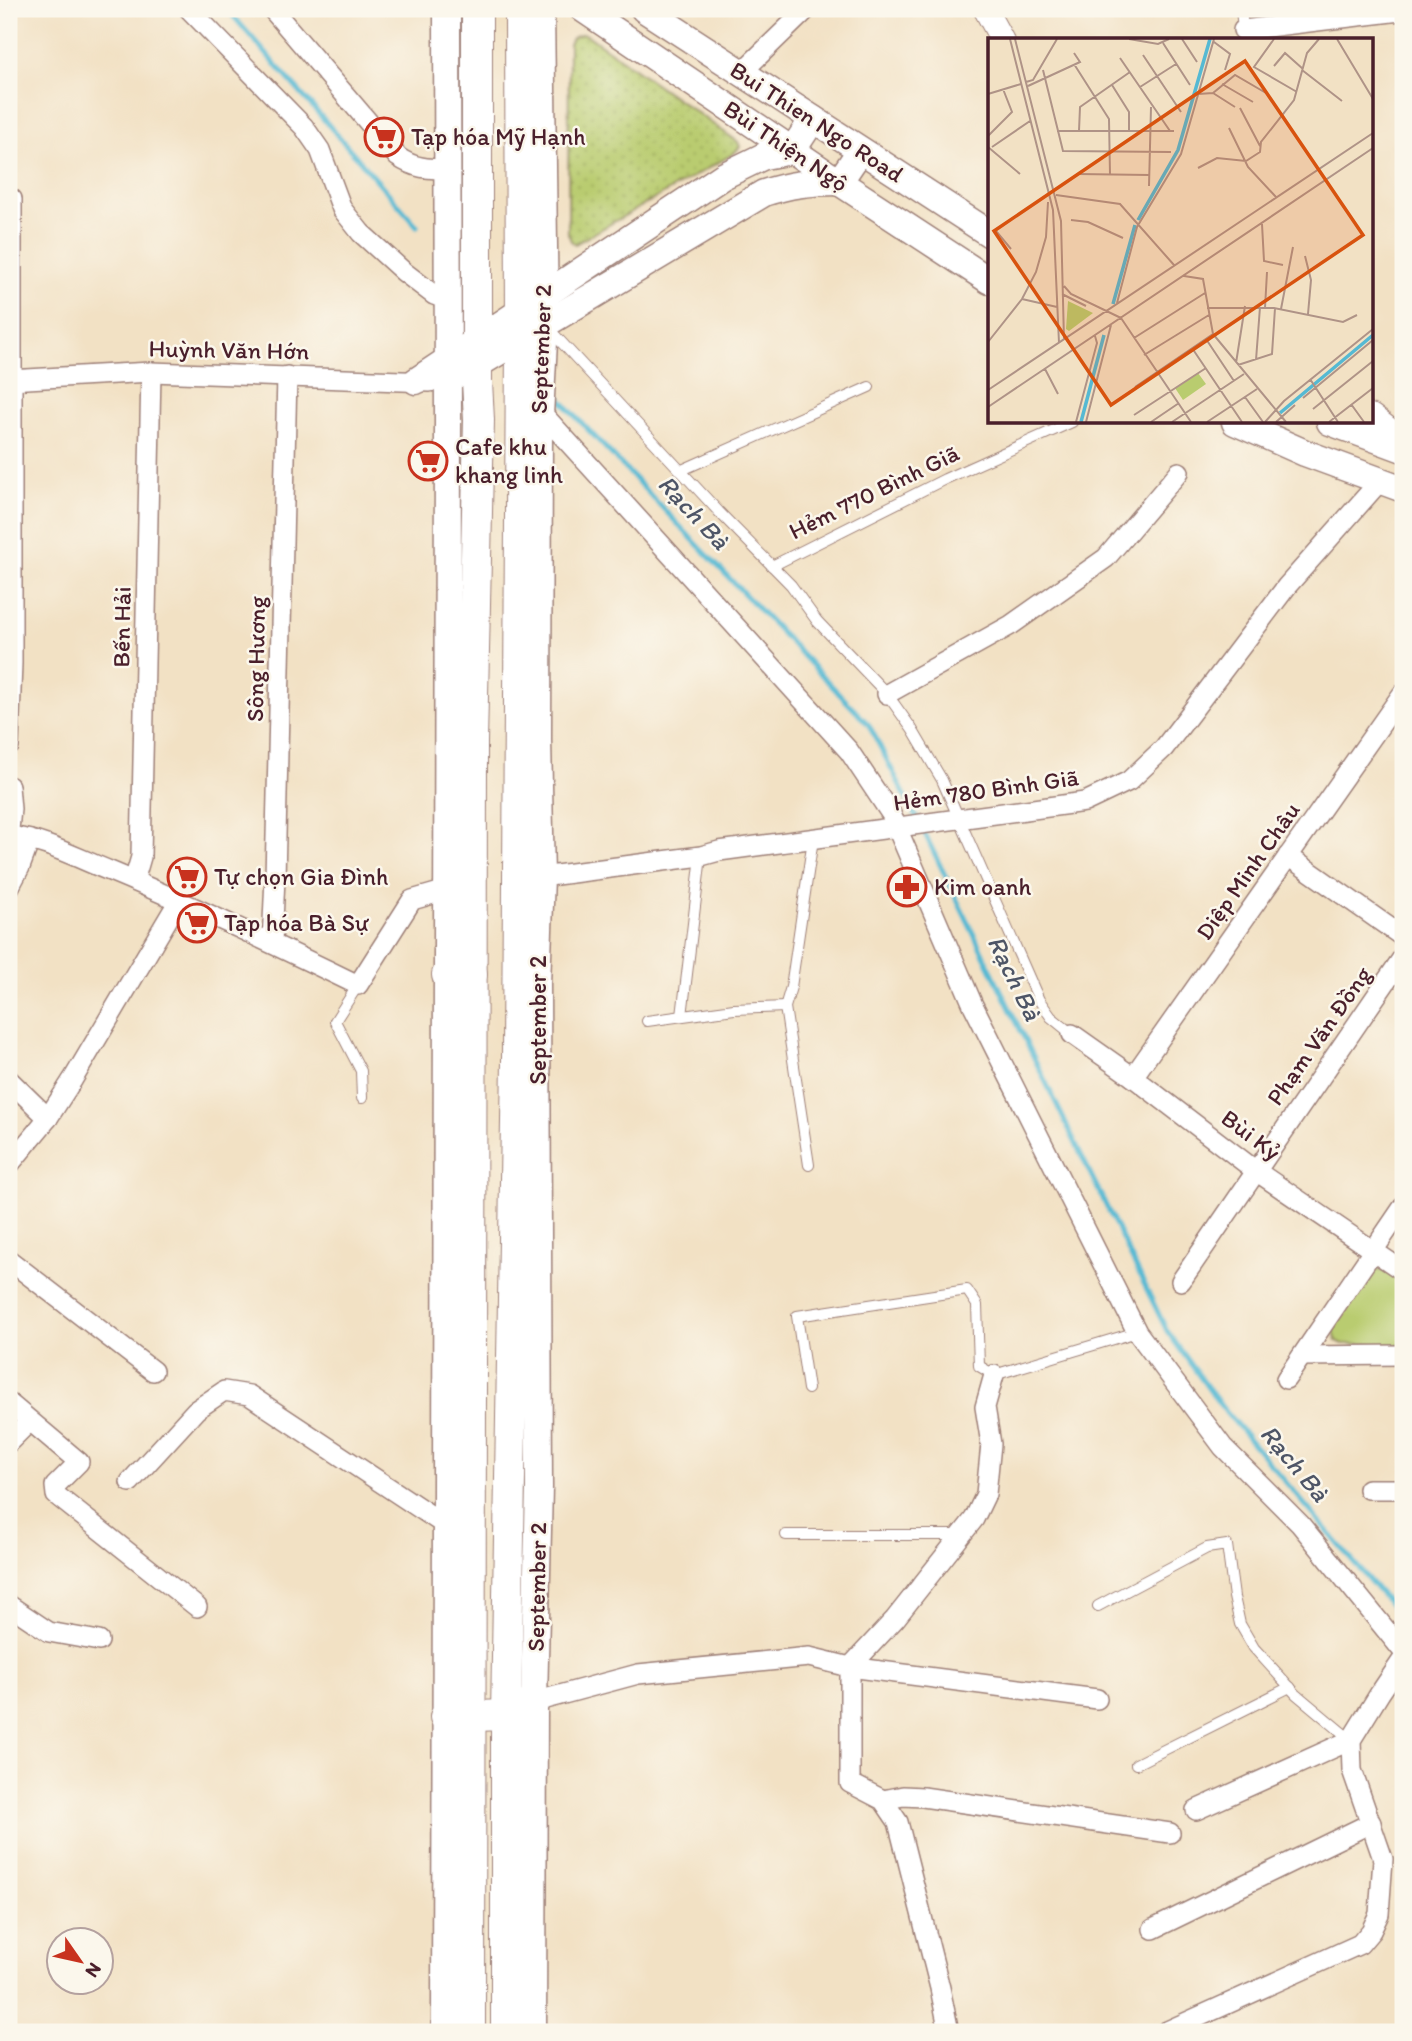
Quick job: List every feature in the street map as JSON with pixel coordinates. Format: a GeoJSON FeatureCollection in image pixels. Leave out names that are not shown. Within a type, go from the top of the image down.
{"type":"FeatureCollection","features":[{"type":"Feature","properties":{"kind":"main road"},"geometry":{"type":"LineString","coordinates":[[447,9],[448,300],[479,420],[472,743],[459,975],[445,1525],[457,1716],[470,2032]]}},
{"type":"Feature","properties":{"kind":"main road"},"geometry":{"type":"LineString","coordinates":[[445,2032],[457,1716],[459,975],[447,890],[462,362],[477,9]]}},
{"type":"Feature","properties":{"kind":"main road","name":"September 2"},"geometry":{"type":"LineString","coordinates":[[520,9],[539,410],[538,740],[541,877],[527,984],[539,1487],[534,1702],[533,2032]]}},
{"type":"Feature","properties":{"kind":"main road","name":"September 2"},"geometry":{"type":"LineString","coordinates":[[506,2032],[506,1714],[527,984],[533,317],[541,9]]}},
{"type":"Feature","properties":{"kind":"main road","name":"Bùi Thiện Ngộ"},"geometry":{"type":"LineString","coordinates":[[583,9],[839,183],[988,280]]}},
{"type":"Feature","properties":{"kind":"main road","name":"Bui Thien Ngo Road"},"geometry":{"type":"LineString","coordinates":[[644,9],[988,233]]}},
{"type":"Feature","properties":{"kind":"main road"},"geometry":{"type":"LineString","coordinates":[[533,317],[723,176],[764,156],[792,151],[813,119]]}},
{"type":"Feature","properties":{"kind":"main road"},"geometry":{"type":"LineString","coordinates":[[416,382],[462,362],[533,317],[764,193],[788,185],[810,182],[839,183],[860,151]]}},
{"type":"Feature","properties":{"kind":"main road"},"geometry":{"type":"LineString","coordinates":[[1240,424],[1305,453],[1392,485]]}},
{"type":"Feature","properties":{"kind":"main road"},"geometry":{"type":"LineString","coordinates":[[1335,424],[1403,449]]}},
{"type":"Feature","properties":{"kind":"main road"},"geometry":{"type":"LineString","coordinates":[[457,1716],[506,1714],[534,1702]]}},
{"type":"Feature","properties":{"kind":"street"},"geometry":{"type":"LineString","coordinates":[[189,9],[304,127],[320,149],[342,209],[356,228],[404,272],[434,295],[448,300]]}},
{"type":"Feature","properties":{"kind":"street"},"geometry":{"type":"LineString","coordinates":[[272,9],[398,157],[411,166],[447,169]]}},
{"type":"Feature","properties":{"kind":"street"},"geometry":{"type":"LineString","coordinates":[[742,72],[807,9]]}},
{"type":"Feature","properties":{"kind":"street"},"geometry":{"type":"LineString","coordinates":[[985,9],[1001,38]]}},
{"type":"Feature","properties":{"kind":"street"},"geometry":{"type":"LineString","coordinates":[[1244,35],[1400,11]]}},
{"type":"Feature","properties":{"kind":"street"},"geometry":{"type":"LineString","coordinates":[[9,746],[12,199]]}},
{"type":"Feature","properties":{"kind":"street","name":"Huỳnh Văn Hớn"},"geometry":{"type":"LineString","coordinates":[[11,380],[151,372],[416,382]]}},
{"type":"Feature","properties":{"kind":"street","name":"Bến Hải"},"geometry":{"type":"LineString","coordinates":[[134,881],[141,857],[151,372]]}},
{"type":"Feature","properties":{"kind":"street","name":"Sông Hương"},"geometry":{"type":"LineString","coordinates":[[272,943],[287,376]]}},
{"type":"Feature","properties":{"kind":"street"},"geometry":{"type":"LineString","coordinates":[[539,410],[849,751],[891,814],[973,1005],[1137,1332],[1223,1447],[1300,1524],[1403,1651]]}},
{"type":"Feature","properties":{"kind":"street"},"geometry":{"type":"LineString","coordinates":[[1374,418],[1403,440]]}},
{"type":"Feature","properties":{"kind":"street"},"geometry":{"type":"LineString","coordinates":[[887,694],[1011,625],[1106,558],[1178,472]]}},
{"type":"Feature","properties":{"kind":"street","name":"Hẻm 780 Bình Giã"},"geometry":{"type":"LineString","coordinates":[[541,877],[1085,802],[1129,781],[1164,748],[1287,586],[1392,485]]}},
{"type":"Feature","properties":{"kind":"street","name":"Diệp Minh Châu"},"geometry":{"type":"LineString","coordinates":[[1133,1077],[1403,693]]}},
{"type":"Feature","properties":{"kind":"street"},"geometry":{"type":"LineString","coordinates":[[9,786],[9,830]]}},
{"type":"Feature","properties":{"kind":"street"},"geometry":{"type":"LineString","coordinates":[[9,836],[30,840],[134,881],[358,985],[412,900],[447,890]]}},
{"type":"Feature","properties":{"kind":"street"},"geometry":{"type":"LineString","coordinates":[[9,888],[30,840]]}},
{"type":"Feature","properties":{"kind":"street"},"geometry":{"type":"LineString","coordinates":[[1288,856],[1403,937]]}},
{"type":"Feature","properties":{"kind":"street"},"geometry":{"type":"LineString","coordinates":[[9,1165],[48,1118],[178,902]]}},
{"type":"Feature","properties":{"kind":"street","name":"Phạm Văn Đồng"},"geometry":{"type":"LineString","coordinates":[[1181,1281],[1403,957]]}},
{"type":"Feature","properties":{"kind":"street","name":"Bùi Kỷ"},"geometry":{"type":"LineString","coordinates":[[1072,1034],[1256,1171],[1403,1271]]}},
{"type":"Feature","properties":{"kind":"street"},"geometry":{"type":"LineString","coordinates":[[9,1080],[48,1118]]}},
{"type":"Feature","properties":{"kind":"street"},"geometry":{"type":"LineString","coordinates":[[1286,1379],[1403,1208]]}},
{"type":"Feature","properties":{"kind":"street"},"geometry":{"type":"LineString","coordinates":[[9,1261],[153,1371]]}},
{"type":"Feature","properties":{"kind":"street"},"geometry":{"type":"LineString","coordinates":[[1301,1356],[1403,1355]]}},
{"type":"Feature","properties":{"kind":"street"},"geometry":{"type":"LineString","coordinates":[[949,2032],[898,1822],[883,1800],[850,1783],[850,1667],[895,1619],[974,1519],[986,1494],[991,1444],[985,1407],[993,1375]]}},
{"type":"Feature","properties":{"kind":"street"},"geometry":{"type":"LineString","coordinates":[[130,1482],[196,1410],[224,1391],[250,1395],[445,1525]]}},
{"type":"Feature","properties":{"kind":"street"},"geometry":{"type":"LineString","coordinates":[[9,1403],[79,1462],[55,1486],[56,1495],[197,1607]]}},
{"type":"Feature","properties":{"kind":"street"},"geometry":{"type":"LineString","coordinates":[[9,1442],[30,1421]]}},
{"type":"Feature","properties":{"kind":"street"},"geometry":{"type":"LineString","coordinates":[[1368,1489],[1403,1489]]}},
{"type":"Feature","properties":{"kind":"street"},"geometry":{"type":"LineString","coordinates":[[9,1605],[49,1632],[99,1641]]}},
{"type":"Feature","properties":{"kind":"street"},"geometry":{"type":"LineString","coordinates":[[534,1702],[638,1674],[809,1657],[850,1667],[1097,1699]]}},
{"type":"Feature","properties":{"kind":"street"},"geometry":{"type":"LineString","coordinates":[[1165,2032],[1360,1944],[1371,1931],[1379,1914],[1383,1860],[1352,1770],[1351,1740],[1403,1659]]}},
{"type":"Feature","properties":{"kind":"street"},"geometry":{"type":"LineString","coordinates":[[1196,1810],[1351,1740]]}},
{"type":"Feature","properties":{"kind":"street"},"geometry":{"type":"LineString","coordinates":[[883,1800],[903,1796],[923,1797],[1170,1833]]}},
{"type":"Feature","properties":{"kind":"street"},"geometry":{"type":"LineString","coordinates":[[1153,1929],[1371,1823]]}},
{"type":"Feature","properties":{"kind":"lane"},"geometry":{"type":"LineString","coordinates":[[1241,9],[1244,35]]}},
{"type":"Feature","properties":{"kind":"lane"},"geometry":{"type":"LineString","coordinates":[[533,317],[790,585],[817,621],[887,694],[936,770],[1039,1000],[1051,1017],[1072,1034]]}},
{"type":"Feature","properties":{"kind":"lane"},"geometry":{"type":"LineString","coordinates":[[681,470],[869,387]]}},
{"type":"Feature","properties":{"kind":"lane","name":"Hẻm 770 Bình Giã"},"geometry":{"type":"LineString","coordinates":[[772,566],[945,479],[1068,424]]}},
{"type":"Feature","properties":{"kind":"lane"},"geometry":{"type":"LineString","coordinates":[[809,1165],[785,1007],[791,987],[813,839]]}},
{"type":"Feature","properties":{"kind":"lane"},"geometry":{"type":"LineString","coordinates":[[682,1016],[701,856]]}},
{"type":"Feature","properties":{"kind":"lane"},"geometry":{"type":"LineString","coordinates":[[358,985],[335,1021],[361,1071],[362,1098]]}},
{"type":"Feature","properties":{"kind":"lane"},"geometry":{"type":"LineString","coordinates":[[647,1021],[734,1009],[785,1007]]}},
{"type":"Feature","properties":{"kind":"lane"},"geometry":{"type":"LineString","coordinates":[[808,1389],[797,1316],[967,1290],[976,1305],[979,1366],[993,1375],[1137,1332]]}},
{"type":"Feature","properties":{"kind":"lane"},"geometry":{"type":"LineString","coordinates":[[786,1535],[962,1535]]}},
{"type":"Feature","properties":{"kind":"lane"},"geometry":{"type":"LineString","coordinates":[[1098,1606],[1207,1548],[1227,1545],[1240,1624],[1254,1648],[1290,1687],[1351,1740]]}},
{"type":"Feature","properties":{"kind":"lane"},"geometry":{"type":"LineString","coordinates":[[1136,1764],[1290,1687]]}},
{"type":"Feature","properties":{"kind":"green space"},"geometry":{"type":"Polygon","coordinates":[[[582,34],[738,142],[740,147],[733,154],[575,244],[568,233],[569,44],[572,38],[582,34]]]}},
{"type":"Feature","properties":{"kind":"green space"},"geometry":{"type":"Polygon","coordinates":[[[1370,1268],[1388,1272],[1403,1282],[1403,1345],[1343,1344],[1337,1341],[1333,1329],[1370,1268]]]}},
{"type":"Feature","properties":{"kind":"waterway"},"geometry":{"type":"LineString","coordinates":[[227,9],[417,226]]}},
{"type":"Feature","properties":{"kind":"waterway","name":"Rạch Bà"},"geometry":{"type":"LineString","coordinates":[[550,387],[869,725],[917,819]]}},
{"type":"Feature","properties":{"kind":"waterway","name":"Rạch Bà"},"geometry":{"type":"LineString","coordinates":[[922,828],[1167,1331],[1221,1406],[1403,1620]]}},
{"type":"Feature","properties":{"kind":"place","name":"Tạp hóa Mỹ Hạnh"},"geometry":{"type":"Point","coordinates":[384,137]}},
{"type":"Feature","properties":{"kind":"place","name":"Cafe khu khang linh"},"geometry":{"type":"Point","coordinates":[428,461]}},
{"type":"Feature","properties":{"kind":"place","name":"Tự chọn Gia Đình"},"geometry":{"type":"Point","coordinates":[187,877]}},
{"type":"Feature","properties":{"kind":"place","name":"Kim oanh"},"geometry":{"type":"Point","coordinates":[907,887]}},
{"type":"Feature","properties":{"kind":"place","name":"Tạp hóa Bà Sự"},"geometry":{"type":"Point","coordinates":[197,923]}}]}
